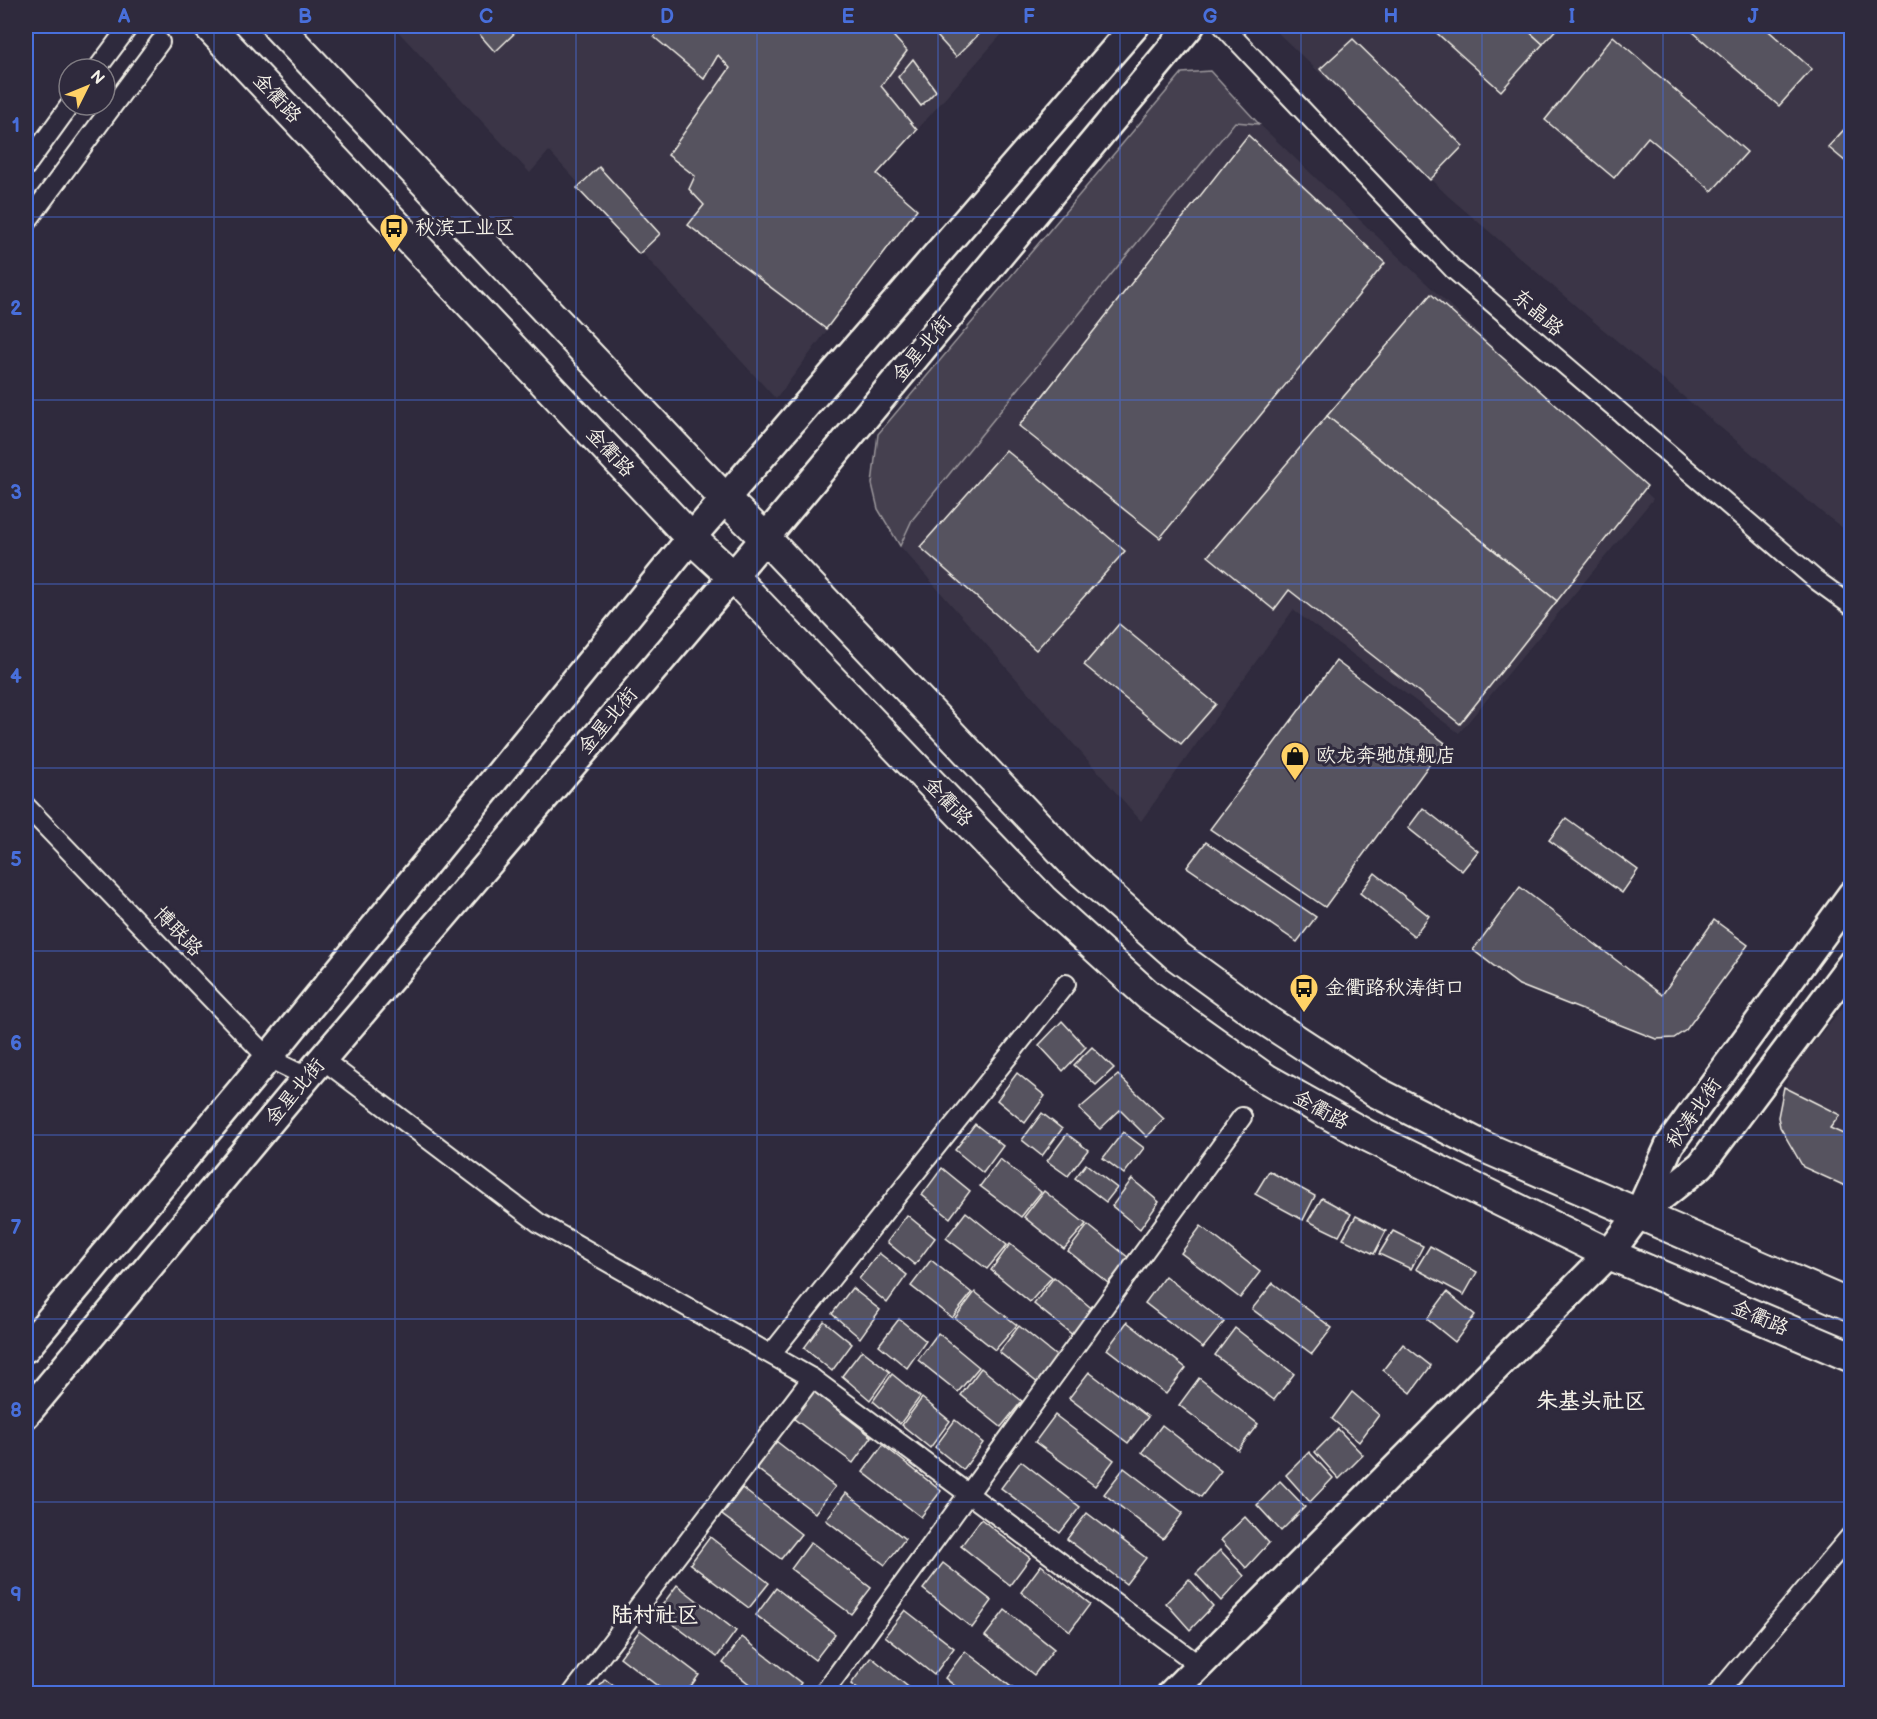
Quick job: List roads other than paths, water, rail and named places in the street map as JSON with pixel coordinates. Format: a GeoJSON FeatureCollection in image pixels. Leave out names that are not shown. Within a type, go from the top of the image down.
{"type":"FeatureCollection","features":[{"type":"Feature","properties":{"kind":"main road","name":"金衢路"},"geometry":{"type":"LineString","coordinates":[[209,26],[691,538],[731,575],[1042,899],[1148,995],[1266,1079],[1368,1136],[1609,1254],[1851,1357]]}},
{"type":"Feature","properties":{"kind":"main road"},"geometry":{"type":"LineString","coordinates":[[278,26],[1077,867],[1177,956],[1261,1017],[1376,1092],[1484,1147],[1851,1306]]}},
{"type":"Feature","properties":{"kind":"main road"},"geometry":{"type":"LineString","coordinates":[[26,1348],[268,1058],[691,538],[1135,26]]}},
{"type":"Feature","properties":{"kind":"main road","name":"金星北街"},"geometry":{"type":"LineString","coordinates":[[26,1414],[315,1068],[731,575],[765,538],[1190,26]]}},
{"type":"Feature","properties":{"kind":"main road","name":"秋涛北街"},"geometry":{"type":"LineString","coordinates":[[1638,1215],[1670,1144],[1851,894]]}},
{"type":"Feature","properties":{"kind":"main road","name":"秋涛北街"},"geometry":{"type":"LineString","coordinates":[[1638,1215],[1701,1165],[1851,963]]}},
{"type":"Feature","properties":{"kind":"main road"},"geometry":{"type":"LineString","coordinates":[[1171,1694],[1609,1254],[1638,1215]]}},
{"type":"Feature","properties":{"kind":"street"},"geometry":{"type":"LineString","coordinates":[[106,57],[129,26]]}},
{"type":"Feature","properties":{"kind":"street","name":"东晶路"},"geometry":{"type":"LineString","coordinates":[[1223,26],[1454,270],[1816,580],[1851,606]]}},
{"type":"Feature","properties":{"kind":"street"},"geometry":{"type":"LineString","coordinates":[[26,223],[160,42]]}},
{"type":"Feature","properties":{"kind":"street"},"geometry":{"type":"LineString","coordinates":[[26,166],[61,117]]}},
{"type":"Feature","properties":{"kind":"street","name":"博联路"},"geometry":{"type":"LineString","coordinates":[[26,806],[268,1058],[315,1068],[539,1223],[812,1378],[1199,1665]]}},
{"type":"Feature","properties":{"kind":"street"},"geometry":{"type":"LineString","coordinates":[[771,1354],[1066,984]]}},
{"type":"Feature","properties":{"kind":"street"},"geometry":{"type":"LineString","coordinates":[[823,1694],[1242,1117]]}},
{"type":"Feature","properties":{"kind":"street"},"geometry":{"type":"LineString","coordinates":[[572,1694],[812,1378]]}},
{"type":"Feature","properties":{"kind":"street"},"geometry":{"type":"LineString","coordinates":[[1717,1694],[1851,1534]]}},
{"type":"Feature","properties":{"kind":"place","name":"秋滨工业区"},"geometry":{"type":"Point","coordinates":[394,254]}},
{"type":"Feature","properties":{"kind":"place","name":"欧龙奔驰旗舰店"},"geometry":{"type":"Point","coordinates":[1295,782]}},
{"type":"Feature","properties":{"kind":"place","name":"金衢路秋涛街口"},"geometry":{"type":"Point","coordinates":[1304,1014]}},
{"type":"Feature","properties":{"kind":"district","name":"朱基头社区"},"geometry":{"type":"Point","coordinates":[1591,1401]}},
{"type":"Feature","properties":{"kind":"district","name":"陆村社区"},"geometry":{"type":"Point","coordinates":[655,1615]}}]}
